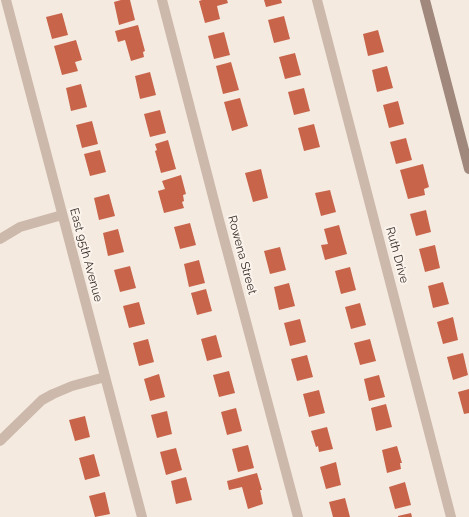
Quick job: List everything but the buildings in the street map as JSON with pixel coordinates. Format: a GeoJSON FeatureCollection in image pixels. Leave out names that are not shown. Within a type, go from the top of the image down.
{"type":"FeatureCollection","features":[{"type":"Feature","properties":{"kind":"main road"},"geometry":{"type":"LineString","coordinates":[[425,0],[469,169]]}},
{"type":"Feature","properties":{"kind":"street","name":"Rowena Street"},"geometry":{"type":"LineString","coordinates":[[162,0],[298,517]]}},
{"type":"Feature","properties":{"kind":"street","name":"Ruth Drive"},"geometry":{"type":"LineString","coordinates":[[317,0],[451,517]]}},
{"type":"Feature","properties":{"kind":"street"},"geometry":{"type":"LineString","coordinates":[[0,13],[9,2]]}},
{"type":"Feature","properties":{"kind":"street","name":"East 95th Avenue"},"geometry":{"type":"LineString","coordinates":[[9,2],[62,215],[142,517]]}},
{"type":"Feature","properties":{"kind":"street"},"geometry":{"type":"LineString","coordinates":[[0,239],[20,227],[62,215]]}},
{"type":"Feature","properties":{"kind":"street"},"geometry":{"type":"LineString","coordinates":[[0,442],[42,400],[72,386],[105,377]]}}]}
